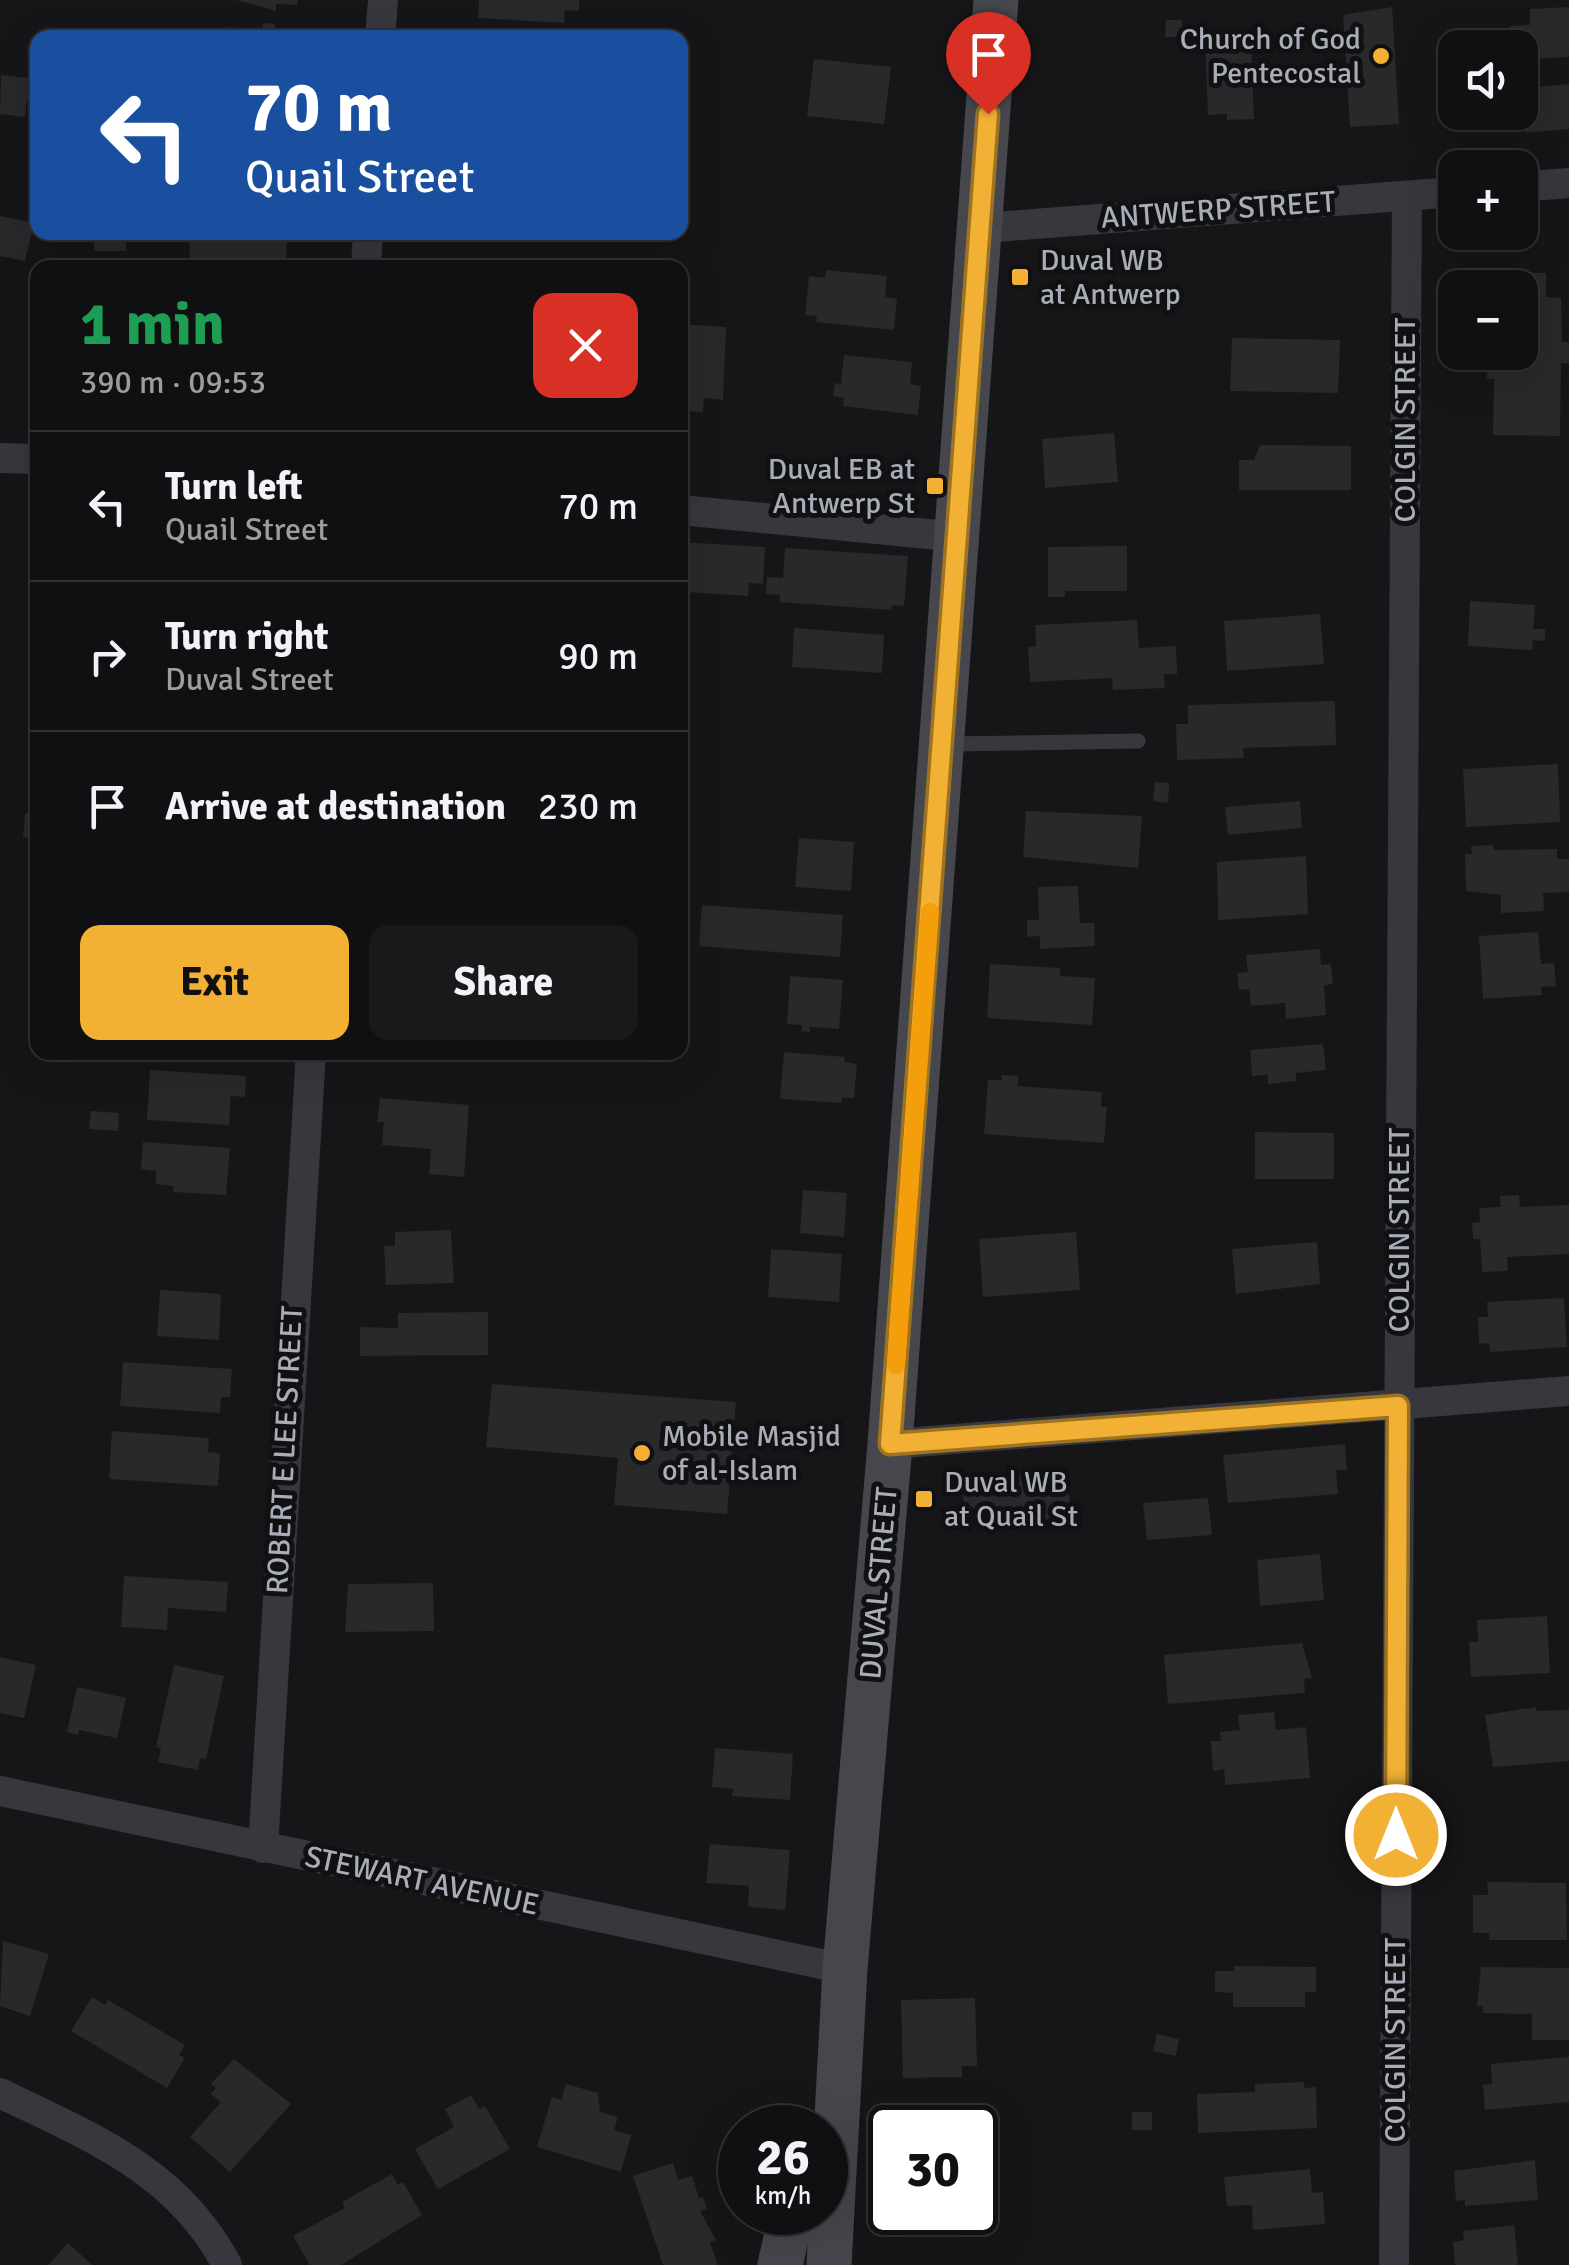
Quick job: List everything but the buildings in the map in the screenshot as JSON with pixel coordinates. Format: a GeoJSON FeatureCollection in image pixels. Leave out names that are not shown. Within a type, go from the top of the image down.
{"type":"FeatureCollection","features":[{"type":"Feature","properties":{"kind":"street"},"geometry":{"type":"LineString","coordinates":[[380,30],[382,0]]}},
{"type":"Feature","properties":{"kind":"street","name":"DUVAL STREET"},"geometry":{"type":"LineString","coordinates":[[830,2265],[846,1968],[890,1444],[996,0]]}},
{"type":"Feature","properties":{"kind":"street"},"geometry":{"type":"LineString","coordinates":[[1538,186],[1569,184]]}},
{"type":"Feature","properties":{"kind":"street","name":"ANTWERP STREET"},"geometry":{"type":"LineString","coordinates":[[981,228],[1438,193]]}},
{"type":"Feature","properties":{"kind":"street","name":"COLGIN STREET"},"geometry":{"type":"LineString","coordinates":[[1394,2265],[1407,196]]}},
{"type":"Feature","properties":{"kind":"street"},"geometry":{"type":"LineString","coordinates":[[0,458],[30,460]]}},
{"type":"Feature","properties":{"kind":"street"},"geometry":{"type":"LineString","coordinates":[[688,511],[959,536]]}},
{"type":"Feature","properties":{"kind":"street","name":"ROBERT E LEE STREET"},"geometry":{"type":"LineString","coordinates":[[263,1848],[310,1060]]}},
{"type":"Feature","properties":{"kind":"street"},"geometry":{"type":"LineString","coordinates":[[890,1444],[1569,1391]]}},
{"type":"Feature","properties":{"kind":"street","name":"STEWART AVENUE"},"geometry":{"type":"LineString","coordinates":[[0,1791],[846,1968]]}},
{"type":"Feature","properties":{"kind":"street","name":"DUVAL STREET"},"geometry":{"type":"LineString","coordinates":[[815,2105],[846,1968]]}},
{"type":"Feature","properties":{"kind":"street"},"geometry":{"type":"LineString","coordinates":[[0,2093],[88,2135],[164,2181],[214,2239],[228,2265]]}},
{"type":"Feature","properties":{"kind":"street"},"geometry":{"type":"LineString","coordinates":[[780,2265],[787,2235]]}},
{"type":"Feature","properties":{"kind":"lane"},"geometry":{"type":"LineString","coordinates":[[943,744],[1138,741]]}},
{"type":"Feature","properties":{"kind":"slow traffic"},"geometry":{"type":"LineString","coordinates":[[896,1365],[930,912]]}},
{"type":"Feature","properties":{"kind":"place","name":"Church of God Pentecostal"},"geometry":{"type":"Point","coordinates":[1381,56]}},
{"type":"Feature","properties":{"kind":"place","name":"Duval WB at Antwerp"},"geometry":{"type":"Point","coordinates":[1020,277]}},
{"type":"Feature","properties":{"kind":"place","name":"Duval EB at Antwerp St"},"geometry":{"type":"Point","coordinates":[935,486]}},
{"type":"Feature","properties":{"kind":"place","name":"Mobile Masjid of al-Islam"},"geometry":{"type":"Point","coordinates":[642,1453]}},
{"type":"Feature","properties":{"kind":"place","name":"Duval WB at Quail St"},"geometry":{"type":"Point","coordinates":[924,1499]}},
{"type":"Feature","properties":{"kind":"route"},"geometry":{"type":"LineString","coordinates":[[988,114],[890,1444],[1398,1406],[1396,1835]]}}]}
